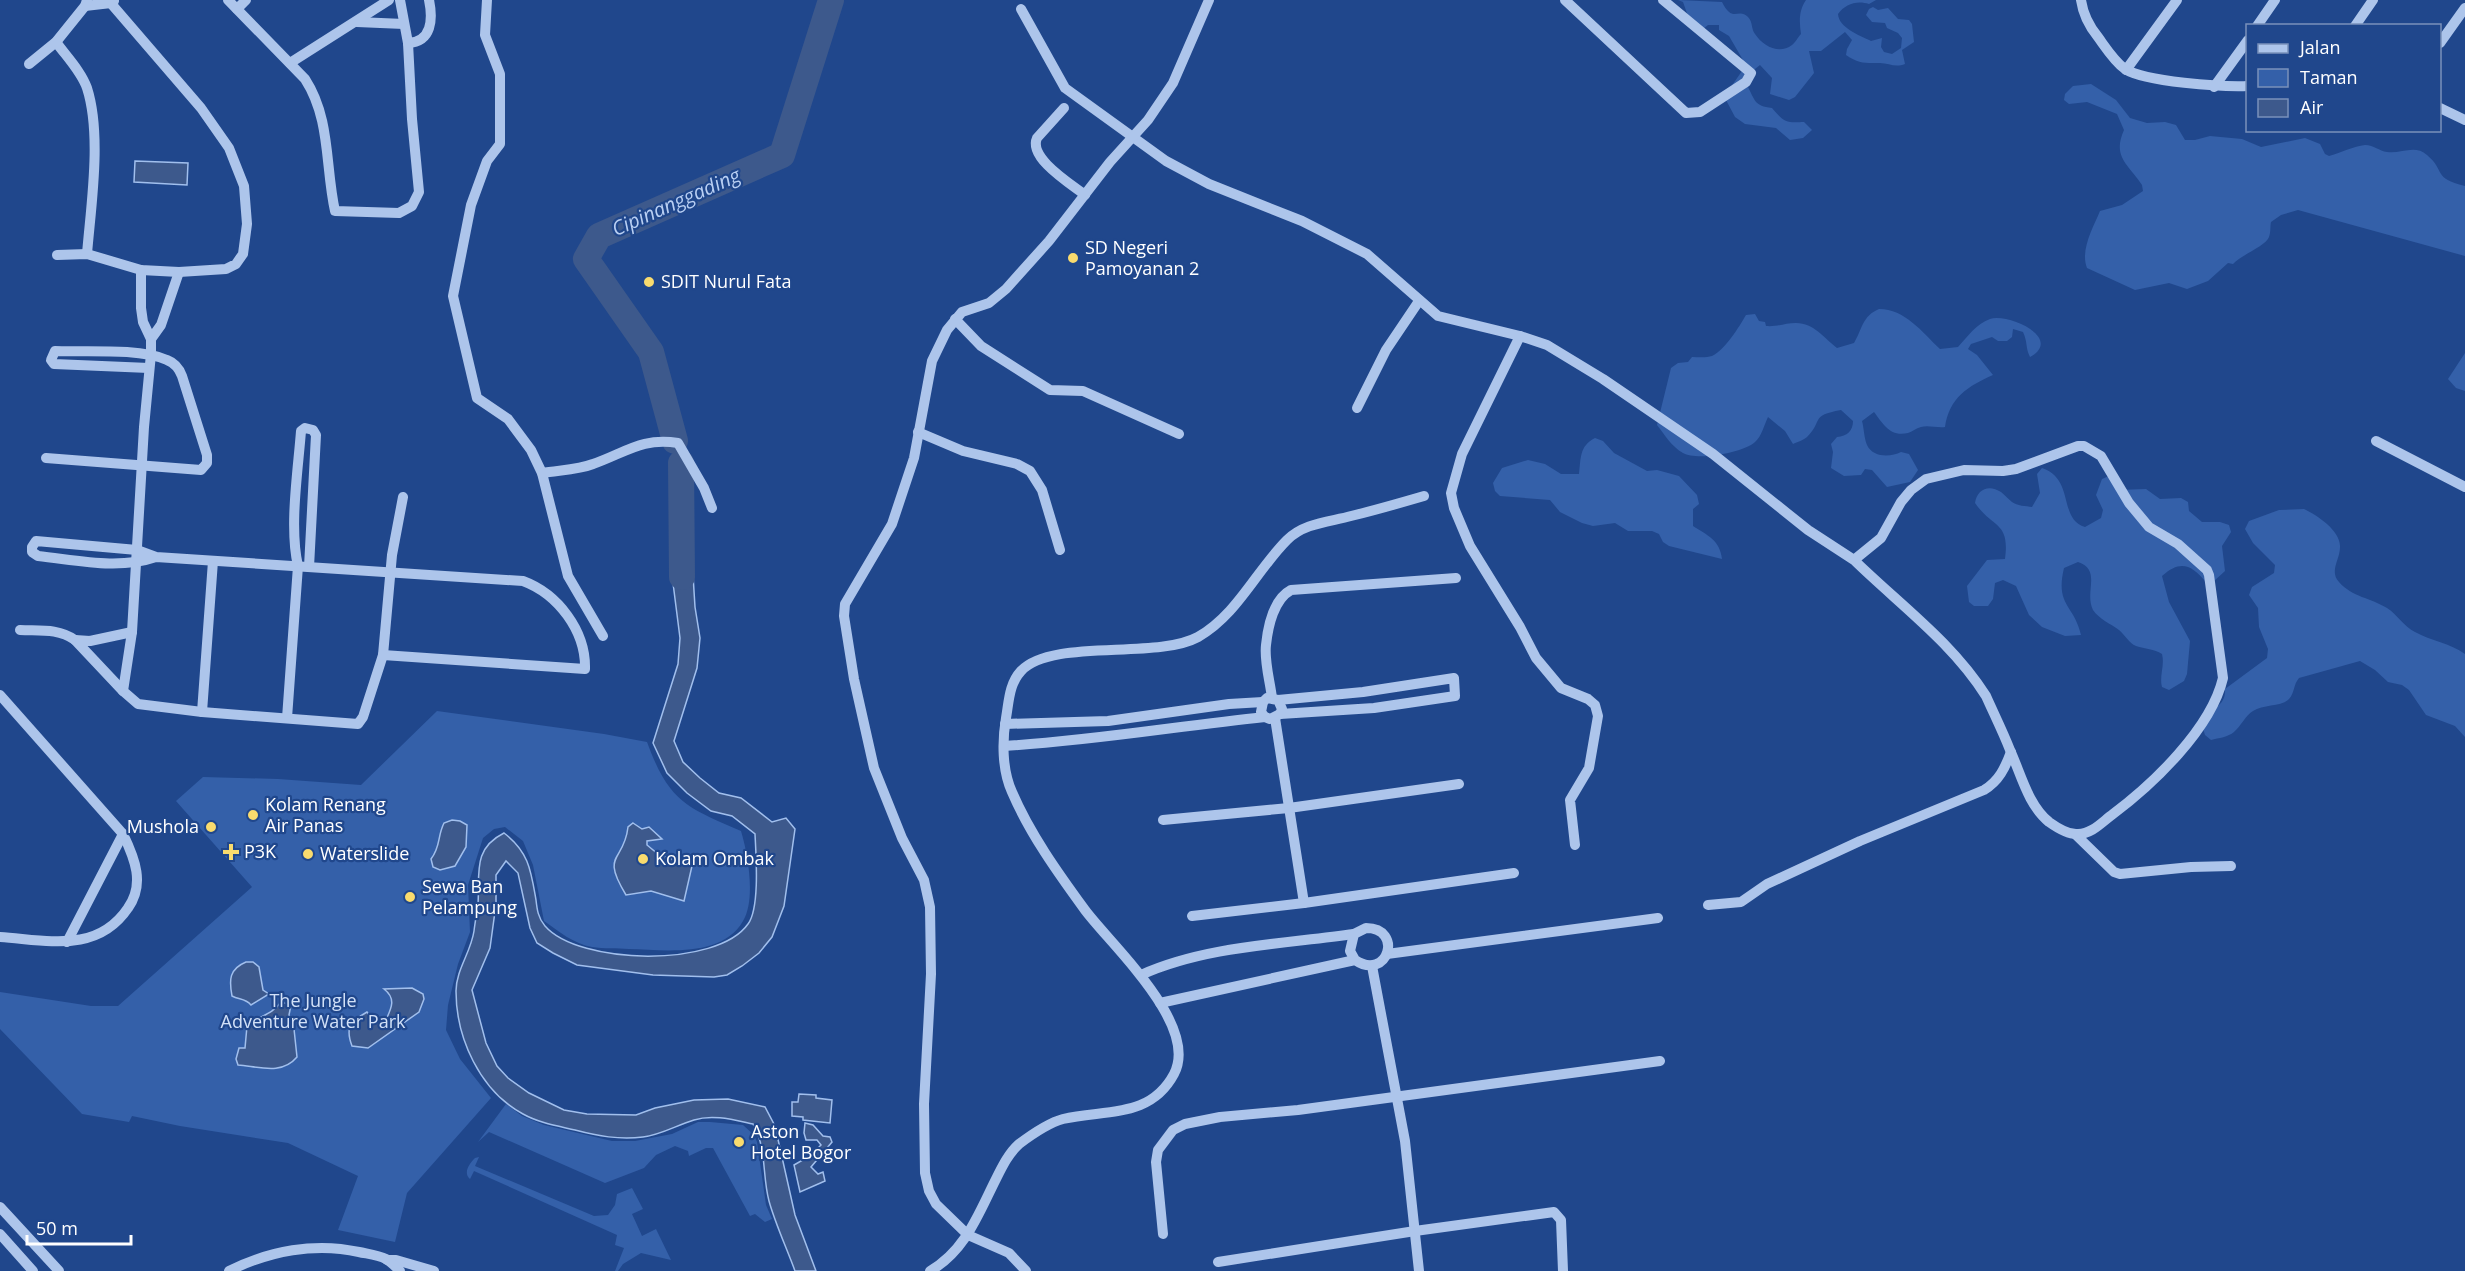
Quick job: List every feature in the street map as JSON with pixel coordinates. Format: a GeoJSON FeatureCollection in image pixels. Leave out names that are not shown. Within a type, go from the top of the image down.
{"type":"FeatureCollection","features":[{"type":"Feature","properties":{"kind":"street"},"geometry":{"type":"LineString","coordinates":[[228,0],[305,79],[320,106],[330,162],[335,211],[399,213],[411,206],[419,192],[408,43],[400,0]]}},
{"type":"Feature","properties":{"kind":"street"},"geometry":{"type":"LineString","coordinates":[[237,9],[246,0]]}},
{"type":"Feature","properties":{"kind":"street"},"geometry":{"type":"LineString","coordinates":[[290,63],[389,0]]}},
{"type":"Feature","properties":{"kind":"street"},"geometry":{"type":"LineString","coordinates":[[408,43],[417,43],[426,36],[431,25],[432,13],[429,0]]}},
{"type":"Feature","properties":{"kind":"street"},"geometry":{"type":"LineString","coordinates":[[487,0],[485,35],[500,74],[500,144],[487,161],[471,205],[453,296],[477,398],[508,419],[531,450],[543,473],[567,576],[603,636]]}},
{"type":"Feature","properties":{"kind":"street"},"geometry":{"type":"LineString","coordinates":[[1026,1271],[1009,1253],[968,1236],[936,1204],[931,1197],[927,1183],[924,1104],[931,974],[930,907],[924,880],[902,838],[874,768],[844,616],[846,600],[873,559],[892,524],[908,481],[932,361],[955,319],[966,310],[997,298],[1049,241],[1110,162],[1133,138],[1164,99],[1209,0]]}},
{"type":"Feature","properties":{"kind":"street"},"geometry":{"type":"LineString","coordinates":[[1565,0],[1686,112],[1700,112],[1746,82],[1751,73],[1663,0]]}},
{"type":"Feature","properties":{"kind":"street"},"geometry":{"type":"LineString","coordinates":[[2081,0],[2082,11],[2094,32],[2126,70],[2157,78],[2214,87],[2246,86]]}},
{"type":"Feature","properties":{"kind":"street"},"geometry":{"type":"LineString","coordinates":[[2126,70],[2177,0]]}},
{"type":"Feature","properties":{"kind":"street"},"geometry":{"type":"LineString","coordinates":[[2258,24],[2275,0]]}},
{"type":"Feature","properties":{"kind":"street"},"geometry":{"type":"LineString","coordinates":[[2356,24],[2373,0]]}},
{"type":"Feature","properties":{"kind":"street"},"geometry":{"type":"LineString","coordinates":[[29,64],[56,42],[86,3],[111,1],[219,131],[237,165],[244,186],[247,224],[240,258],[231,267],[222,270],[179,272],[141,270],[87,254],[57,255]]}},
{"type":"Feature","properties":{"kind":"street"},"geometry":{"type":"LineString","coordinates":[[2441,41],[2465,8]]}},
{"type":"Feature","properties":{"kind":"street"},"geometry":{"type":"LineString","coordinates":[[1021,9],[1065,88],[1133,138],[1209,184],[1302,221],[1367,254],[1438,316],[1547,345],[1603,379],[1713,454],[1808,530],[1854,560],[1930,628],[1978,684],[2011,752],[2022,781],[2038,809],[2049,822],[2076,835],[2114,872],[2120,874],[2191,867],[2231,866]]}},
{"type":"Feature","properties":{"kind":"street"},"geometry":{"type":"LineString","coordinates":[[357,22],[404,24]]}},
{"type":"Feature","properties":{"kind":"street"},"geometry":{"type":"LineString","coordinates":[[2214,87],[2246,41]]}},
{"type":"Feature","properties":{"kind":"street"},"geometry":{"type":"LineString","coordinates":[[56,42],[81,77],[90,105],[93,183],[87,254]]}},
{"type":"Feature","properties":{"kind":"street"},"geometry":{"type":"LineString","coordinates":[[1064,108],[1037,138],[1036,150],[1044,162],[1085,195]]}},
{"type":"Feature","properties":{"kind":"street"},"geometry":{"type":"LineString","coordinates":[[2441,109],[2465,120]]}},
{"type":"Feature","properties":{"kind":"street"},"geometry":{"type":"LineString","coordinates":[[123,691],[132,632],[151,354],[151,339],[143,322],[141,308],[141,270]]}},
{"type":"Feature","properties":{"kind":"street"},"geometry":{"type":"LineString","coordinates":[[151,339],[161,325],[179,272]]}},
{"type":"Feature","properties":{"kind":"street"},"geometry":{"type":"LineString","coordinates":[[1357,408],[1386,350],[1419,301]]}},
{"type":"Feature","properties":{"kind":"street"},"geometry":{"type":"LineString","coordinates":[[955,319],[981,346],[1050,390],[1083,391],[1179,434]]}},
{"type":"Feature","properties":{"kind":"street"},"geometry":{"type":"LineString","coordinates":[[1520,336],[1462,454],[1451,493],[1454,508],[1470,546],[1520,627],[1536,658],[1561,688],[1588,699],[1595,705],[1598,716],[1589,768],[1570,800],[1575,845]]}},
{"type":"Feature","properties":{"kind":"street"},"geometry":{"type":"LineString","coordinates":[[46,458],[201,470],[207,464],[207,455],[178,368],[169,360],[151,354],[55,351],[51,360],[54,364],[149,368]]}},
{"type":"Feature","properties":{"kind":"street"},"geometry":{"type":"LineString","coordinates":[[287,718],[303,566],[316,435],[313,430],[305,428],[301,431],[294,548],[303,566]]}},
{"type":"Feature","properties":{"kind":"street"},"geometry":{"type":"LineString","coordinates":[[918,432],[963,451],[1017,464],[1030,471],[1042,490],[1060,550]]}},
{"type":"Feature","properties":{"kind":"street"},"geometry":{"type":"LineString","coordinates":[[543,473],[592,465],[640,444],[657,441],[675,442],[704,488],[712,508]]}},
{"type":"Feature","properties":{"kind":"street"},"geometry":{"type":"LineString","coordinates":[[2376,441],[2465,487]]}},
{"type":"Feature","properties":{"kind":"street"},"geometry":{"type":"LineString","coordinates":[[1854,560],[1881,538],[1900,502],[1911,490],[1926,480],[1964,470],[2016,469],[2078,446],[2084,446],[2102,456],[2129,503],[2149,527],[2178,544],[2207,570],[2222,684],[2206,715],[2181,753],[2138,795],[2089,832],[2076,835]]}},
{"type":"Feature","properties":{"kind":"street"},"geometry":{"type":"LineString","coordinates":[[930,1271],[955,1253],[968,1236],[1000,1169],[1020,1144],[1060,1120],[1134,1108],[1152,1101],[1175,1073],[1178,1064],[1173,1028],[1160,1003],[1141,975],[1086,912],[1038,841],[1010,790],[1004,764],[1005,724],[1011,685],[1019,672],[1029,664],[1048,656],[1165,646],[1196,639],[1221,621],[1288,538],[1310,525],[1424,496]]}},
{"type":"Feature","properties":{"kind":"street"},"geometry":{"type":"LineString","coordinates":[[20,630],[65,633],[75,640],[138,704],[202,712],[358,724],[363,717],[383,655],[390,573],[403,497]]}},
{"type":"Feature","properties":{"kind":"street"},"geometry":{"type":"LineString","coordinates":[[156,557],[136,563],[110,564],[38,556],[32,552],[32,547],[36,540],[137,550],[156,557],[523,581],[533,585],[564,609],[582,647],[585,669],[383,655]]}},
{"type":"Feature","properties":{"kind":"street"},"geometry":{"type":"LineString","coordinates":[[202,712],[213,561]]}},
{"type":"Feature","properties":{"kind":"street"},"geometry":{"type":"LineString","coordinates":[[1273,716],[1262,712],[1271,700],[1266,646],[1277,602],[1284,594],[1292,590],[1455,578]]}},
{"type":"Feature","properties":{"kind":"street"},"geometry":{"type":"LineString","coordinates":[[75,640],[90,641],[132,632]]}},
{"type":"Feature","properties":{"kind":"street"},"geometry":{"type":"LineString","coordinates":[[1004,746],[1064,742],[1191,725],[1389,706],[1455,696],[1454,678],[1386,689],[1271,700],[1108,721],[1005,724]]}},
{"type":"Feature","properties":{"kind":"street"},"geometry":{"type":"LineString","coordinates":[[1386,689],[1389,706]]}},
{"type":"Feature","properties":{"kind":"street"},"geometry":{"type":"LineString","coordinates":[[1342,694],[1342,710]]}},
{"type":"Feature","properties":{"kind":"street"},"geometry":{"type":"LineString","coordinates":[[0,695],[123,834],[133,854],[138,880],[135,898],[120,920],[108,931],[94,937],[67,942],[0,937]]}},
{"type":"Feature","properties":{"kind":"street"},"geometry":{"type":"LineString","coordinates":[[1271,700],[1282,710],[1273,716]]}},
{"type":"Feature","properties":{"kind":"street"},"geometry":{"type":"LineString","coordinates":[[1187,710],[1191,725]]}},
{"type":"Feature","properties":{"kind":"street"},"geometry":{"type":"LineString","coordinates":[[1273,716],[1304,903]]}},
{"type":"Feature","properties":{"kind":"street"},"geometry":{"type":"LineString","coordinates":[[1139,717],[1141,733]]}},
{"type":"Feature","properties":{"kind":"street"},"geometry":{"type":"LineString","coordinates":[[1062,723],[1064,742]]}},
{"type":"Feature","properties":{"kind":"street"},"geometry":{"type":"LineString","coordinates":[[1708,905],[1741,902],[1767,885],[1860,840],[1984,790],[1994,784],[2011,752]]}},
{"type":"Feature","properties":{"kind":"street"},"geometry":{"type":"LineString","coordinates":[[1163,820],[1289,808],[1460,784]]}},
{"type":"Feature","properties":{"kind":"street"},"geometry":{"type":"LineString","coordinates":[[67,942],[123,834]]}},
{"type":"Feature","properties":{"kind":"street"},"geometry":{"type":"LineString","coordinates":[[1192,916],[1304,903],[1514,873]]}},
{"type":"Feature","properties":{"kind":"street"},"geometry":{"type":"LineString","coordinates":[[1387,954],[1658,918]]}},
{"type":"Feature","properties":{"kind":"street"},"geometry":{"type":"LineString","coordinates":[[1141,975],[1164,964],[1208,954],[1354,934],[1366,928],[1379,930],[1388,941],[1387,954],[1381,962],[1372,966],[1362,966],[1354,960],[1350,951],[1354,934]]}},
{"type":"Feature","properties":{"kind":"street"},"geometry":{"type":"LineString","coordinates":[[1160,1003],[1354,960]]}},
{"type":"Feature","properties":{"kind":"street"},"geometry":{"type":"LineString","coordinates":[[1372,966],[1405,1141],[1419,1271]]}},
{"type":"Feature","properties":{"kind":"street"},"geometry":{"type":"LineString","coordinates":[[1163,1234],[1156,1162],[1158,1150],[1173,1130],[1185,1124],[1220,1117],[1298,1110],[1660,1062]]}},
{"type":"Feature","properties":{"kind":"street"},"geometry":{"type":"LineString","coordinates":[[0,1207],[59,1271]]}},
{"type":"Feature","properties":{"kind":"street"},"geometry":{"type":"LineString","coordinates":[[1218,1262],[1554,1212],[1561,1220],[1563,1271]]}},
{"type":"Feature","properties":{"kind":"street"},"geometry":{"type":"LineString","coordinates":[[0,1234],[33,1271]]}},
{"type":"Feature","properties":{"kind":"street"},"geometry":{"type":"LineString","coordinates":[[229,1271],[262,1258],[308,1248],[350,1250],[434,1271]]}},
{"type":"Feature","properties":{"kind":"street"},"geometry":{"type":"LineString","coordinates":[[387,1260],[400,1271]]}},
{"type":"Feature","properties":{"kind":"green space"},"geometry":{"type":"Polygon","coordinates":[[[1678,0],[1722,2],[1732,14],[1744,14],[1748,17],[1754,32],[1762,42],[1772,48],[1782,49],[1792,45],[1801,34],[1800,16],[1806,0],[1876,0],[1869,4],[1860,2],[1848,5],[1838,14],[1839,19],[1850,30],[1871,41],[1882,38],[1881,47],[1884,52],[1892,54],[1901,48],[1902,38],[1898,33],[1887,28],[1885,23],[1872,22],[1866,15],[1873,7],[1878,10],[1888,8],[1898,19],[1909,20],[1912,24],[1914,42],[1902,50],[1905,64],[1862,62],[1846,55],[1852,40],[1845,32],[1821,51],[1809,51],[1814,73],[1795,97],[1789,100],[1770,94],[1772,78],[1760,65],[1750,73],[1747,85],[1758,104],[1772,108],[1785,121],[1804,122],[1812,130],[1803,138],[1790,140],[1776,128],[1745,124],[1735,117],[1726,100],[1726,94],[1742,71],[1743,60],[1729,36],[1719,30],[1719,25],[1708,25],[1698,33],[1693,30],[1683,2],[1678,0]]]}},
{"type":"Feature","properties":{"kind":"green space"},"geometry":{"type":"Polygon","coordinates":[[[2091,84],[2116,100],[2130,118],[2147,123],[2165,122],[2176,125],[2185,140],[2210,136],[2242,139],[2261,147],[2305,138],[2320,144],[2325,154],[2329,156],[2365,145],[2387,152],[2418,150],[2433,161],[2443,177],[2465,186],[2465,256],[2298,210],[2281,215],[2271,222],[2269,237],[2263,244],[2233,264],[2228,263],[2208,281],[2187,289],[2169,283],[2135,290],[2087,268],[2086,247],[2100,211],[2122,205],[2143,191],[2142,185],[2123,160],[2120,147],[2124,130],[2117,114],[2087,102],[2069,104],[2064,100],[2065,94],[2073,86],[2091,84]]]}},
{"type":"Feature","properties":{"kind":"green space"},"geometry":{"type":"Polygon","coordinates":[[[1879,309],[1905,317],[1940,349],[1958,347],[1981,324],[1998,318],[2020,323],[2037,335],[2041,342],[2039,350],[2030,357],[2023,332],[2013,329],[2012,337],[2007,341],[1998,341],[1992,337],[1971,344],[1968,349],[1977,355],[1993,375],[1961,394],[1951,408],[1945,427],[1924,426],[1902,434],[1888,429],[1874,412],[1862,421],[1867,445],[1873,452],[1883,455],[1901,452],[1909,454],[1918,470],[1910,482],[1887,487],[1872,470],[1865,469],[1861,475],[1844,476],[1831,468],[1833,452],[1831,444],[1837,437],[1849,432],[1853,425],[1853,421],[1841,410],[1825,414],[1818,419],[1807,437],[1793,444],[1785,431],[1768,417],[1759,437],[1749,446],[1709,456],[1683,453],[1672,444],[1657,425],[1671,368],[1678,363],[1688,362],[1692,357],[1710,357],[1717,353],[1731,338],[1746,315],[1755,314],[1759,321],[1765,322],[1766,326],[1796,323],[1808,326],[1837,348],[1854,343],[1866,319],[1879,309]]]}},
{"type":"Feature","properties":{"kind":"green space"},"geometry":{"type":"Polygon","coordinates":[[[2465,353],[2465,391],[2456,388],[2448,379],[2465,353]]]}},
{"type":"Feature","properties":{"kind":"green space"},"geometry":{"type":"Polygon","coordinates":[[[1595,438],[1603,441],[1614,453],[1647,471],[1657,470],[1679,476],[1697,495],[1699,504],[1693,509],[1693,526],[1716,543],[1722,559],[1669,546],[1663,542],[1659,534],[1652,531],[1628,531],[1615,523],[1593,526],[1582,523],[1560,512],[1550,500],[1500,496],[1495,491],[1493,483],[1502,468],[1528,460],[1545,464],[1561,474],[1579,474],[1583,449],[1595,438]]]}},
{"type":"Feature","properties":{"kind":"green space"},"geometry":{"type":"Polygon","coordinates":[[[2042,468],[2052,473],[2059,481],[2072,516],[2077,523],[2085,527],[2101,518],[2103,510],[2096,495],[2102,479],[2109,476],[2118,490],[2146,489],[2160,499],[2181,498],[2188,502],[2189,511],[2202,522],[2220,522],[2229,525],[2231,532],[2222,546],[2225,571],[2213,582],[2206,582],[2195,571],[2185,566],[2174,568],[2162,576],[2169,602],[2190,641],[2187,674],[2184,681],[2169,690],[2162,687],[2162,654],[2134,645],[2093,610],[2090,596],[2091,576],[2089,570],[2078,562],[2064,568],[2062,590],[2081,635],[2065,636],[2042,627],[2029,615],[2016,586],[2003,580],[1995,583],[1993,599],[1988,606],[1974,606],[1969,602],[1967,586],[1987,560],[2005,559],[2006,547],[2002,531],[1975,503],[1978,494],[1984,489],[1992,488],[2014,503],[2032,507],[2040,493],[2037,474],[2042,468]]]}},
{"type":"Feature","properties":{"kind":"green space"},"geometry":{"type":"Polygon","coordinates":[[[2304,509],[2321,519],[2337,535],[2340,552],[2335,574],[2344,587],[2387,608],[2415,632],[2465,654],[2465,737],[2455,726],[2426,715],[2409,690],[2402,685],[2388,682],[2375,670],[2360,661],[2299,678],[2286,702],[2253,711],[2229,735],[2211,740],[2205,735],[2200,719],[2220,704],[2225,695],[2225,689],[2267,658],[2268,649],[2259,627],[2258,608],[2249,595],[2252,587],[2274,573],[2275,565],[2253,543],[2245,529],[2249,521],[2279,510],[2304,509]]]}},
{"type":"Feature","properties":{"kind":"green space","name":"The Jungle Adventure Water Park"},"geometry":{"type":"Polygon","coordinates":[[[437,711],[647,742],[663,778],[682,800],[706,815],[741,831],[748,864],[750,889],[747,912],[743,921],[734,933],[721,941],[692,949],[675,950],[592,947],[566,937],[544,921],[533,865],[523,841],[505,827],[494,829],[483,838],[468,885],[470,932],[458,964],[448,1005],[446,1030],[460,1059],[491,1098],[407,1193],[395,1242],[338,1230],[358,1176],[288,1143],[132,1116],[129,1122],[82,1114],[0,1029],[0,992],[91,1006],[118,1006],[252,887],[176,801],[203,777],[361,785],[437,711]]]}},
{"type":"Feature","properties":{"kind":"green space"},"geometry":{"type":"Polygon","coordinates":[[[506,1104],[522,1116],[544,1125],[612,1141],[635,1141],[672,1134],[698,1122],[743,1125],[754,1135],[757,1142],[766,1205],[772,1219],[765,1222],[755,1214],[750,1216],[713,1148],[706,1148],[689,1156],[688,1151],[675,1146],[656,1155],[644,1168],[605,1183],[489,1132],[478,1142],[506,1104]]]}},
{"type":"Feature","properties":{"kind":"green space"},"geometry":{"type":"Polygon","coordinates":[[[479,1157],[475,1166],[594,1216],[608,1215],[615,1205],[617,1194],[632,1188],[643,1209],[632,1214],[642,1236],[656,1229],[671,1260],[641,1253],[615,1271],[624,1248],[615,1245],[617,1235],[474,1171],[470,1179],[467,1174],[468,1168],[475,1158],[479,1157]]]}},
{"type":"Feature","properties":{"kind":"water"},"geometry":{"type":"Polygon","coordinates":[[[135,161],[188,163],[187,185],[134,182],[135,161]]]}},
{"type":"Feature","properties":{"kind":"water"},"geometry":{"type":"Polygon","coordinates":[[[691,543],[695,607],[700,638],[697,668],[674,741],[683,762],[719,793],[741,798],[772,822],[786,818],[795,829],[784,906],[772,937],[759,953],[742,966],[727,975],[714,977],[653,975],[577,965],[537,943],[530,928],[518,873],[506,861],[496,875],[496,904],[490,948],[472,990],[486,1043],[497,1066],[508,1078],[529,1093],[564,1110],[587,1114],[636,1115],[655,1108],[694,1100],[728,1099],[765,1107],[775,1126],[795,1215],[816,1271],[795,1271],[769,1201],[760,1142],[753,1124],[724,1118],[701,1118],[650,1136],[625,1138],[592,1134],[535,1120],[508,1104],[494,1092],[473,1062],[460,1027],[456,991],[461,968],[474,931],[480,863],[487,847],[504,833],[519,847],[528,863],[538,913],[545,926],[562,939],[587,948],[616,954],[648,956],[679,954],[708,948],[732,938],[748,924],[752,916],[756,894],[755,834],[732,816],[711,811],[687,793],[667,773],[653,743],[678,664],[680,638],[673,583],[672,544],[691,543]]]}},
{"type":"Feature","properties":{"kind":"water"},"geometry":{"type":"Polygon","coordinates":[[[452,820],[467,825],[466,847],[455,866],[440,870],[433,867],[431,859],[444,823],[452,820]]]}},
{"type":"Feature","properties":{"kind":"water","name":"Kolam Ombak"},"geometry":{"type":"Polygon","coordinates":[[[633,823],[642,829],[649,827],[662,839],[647,841],[647,845],[658,854],[692,866],[684,901],[651,891],[626,895],[618,881],[614,864],[626,838],[628,827],[633,823]]]}},
{"type":"Feature","properties":{"kind":"water"},"geometry":{"type":"Polygon","coordinates":[[[246,962],[253,962],[259,967],[263,990],[269,994],[251,1005],[232,996],[231,990],[233,972],[246,962]]]}},
{"type":"Feature","properties":{"kind":"water"},"geometry":{"type":"Polygon","coordinates":[[[412,988],[423,994],[424,999],[419,1012],[368,1048],[352,1046],[349,1030],[356,1019],[367,1012],[374,1023],[385,1022],[392,1000],[384,989],[412,988]]]}},
{"type":"Feature","properties":{"kind":"water"},"geometry":{"type":"Polygon","coordinates":[[[281,1002],[291,1005],[290,1024],[294,1029],[297,1057],[291,1063],[278,1068],[238,1065],[236,1059],[239,1048],[245,1048],[247,1026],[273,1010],[281,1002]]]}},
{"type":"Feature","properties":{"kind":"water"},"geometry":{"type":"Polygon","coordinates":[[[799,1094],[816,1095],[816,1098],[832,1100],[830,1123],[803,1120],[803,1117],[792,1116],[792,1102],[798,1102],[799,1094]]]}},
{"type":"Feature","properties":{"kind":"water"},"geometry":{"type":"Polygon","coordinates":[[[805,1123],[813,1125],[823,1136],[830,1137],[832,1142],[811,1167],[818,1174],[823,1172],[825,1181],[800,1192],[794,1165],[810,1156],[821,1145],[817,1140],[806,1140],[805,1123]]]}},
{"type":"Feature","properties":{"kind":"waterway","name":"Cipinanggading"},"geometry":{"type":"LineString","coordinates":[[675,441],[651,352],[586,259],[599,236],[782,155],[831,0]]}},
{"type":"Feature","properties":{"kind":"waterway","name":"Cipinanggading"},"geometry":{"type":"LineString","coordinates":[[681,463],[682,577]]}},
{"type":"Feature","properties":{"kind":"place","name":"SD Negeri Pamoyanan 2"},"geometry":{"type":"Point","coordinates":[1073,258]}},
{"type":"Feature","properties":{"kind":"place","name":"SDIT Nurul Fata"},"geometry":{"type":"Point","coordinates":[649,282]}},
{"type":"Feature","properties":{"kind":"place","name":"Kolam Renang Air Panas"},"geometry":{"type":"Point","coordinates":[253,815]}},
{"type":"Feature","properties":{"kind":"place","name":"Mushola"},"geometry":{"type":"Point","coordinates":[211,827]}},
{"type":"Feature","properties":{"kind":"place","name":"P3K"},"geometry":{"type":"Point","coordinates":[231,852]}},
{"type":"Feature","properties":{"kind":"place","name":"Waterslide"},"geometry":{"type":"Point","coordinates":[308,854]}},
{"type":"Feature","properties":{"kind":"place","name":"Kolam Ombak"},"geometry":{"type":"Point","coordinates":[643,859]}},
{"type":"Feature","properties":{"kind":"place","name":"Sewa Ban Pelampung"},"geometry":{"type":"Point","coordinates":[410,897]}},
{"type":"Feature","properties":{"kind":"place","name":"Aston Hotel Bogor"},"geometry":{"type":"Point","coordinates":[739,1142]}}]}
